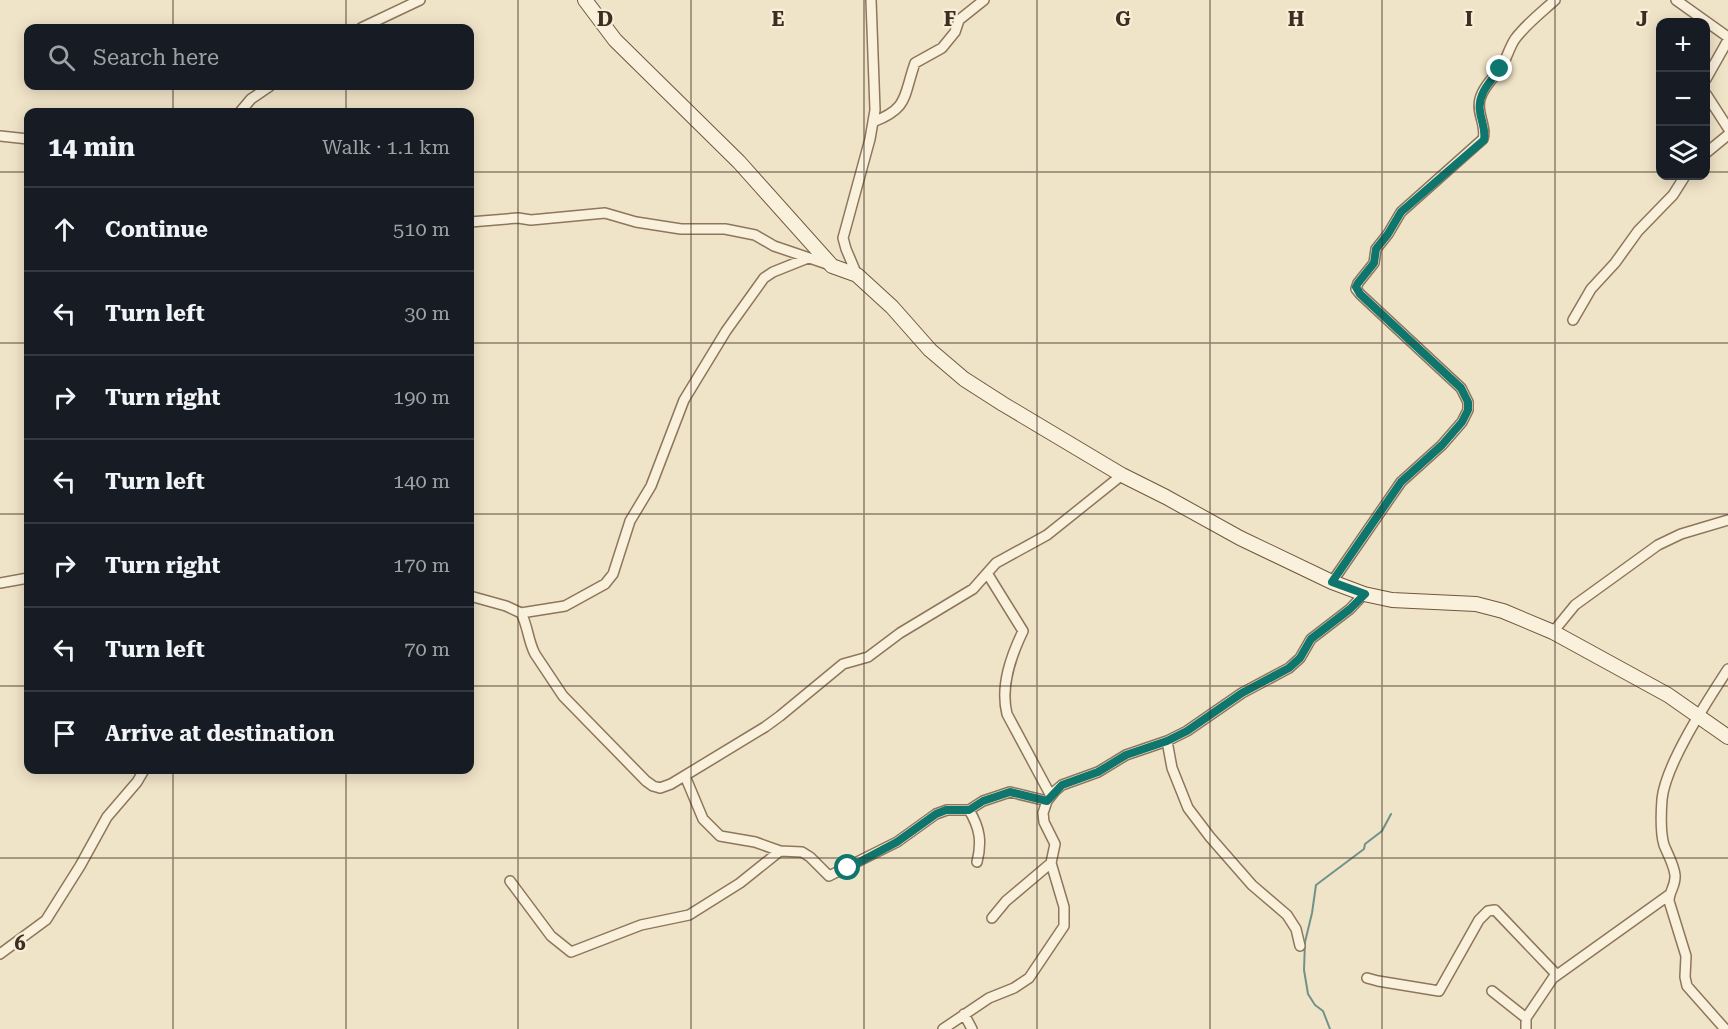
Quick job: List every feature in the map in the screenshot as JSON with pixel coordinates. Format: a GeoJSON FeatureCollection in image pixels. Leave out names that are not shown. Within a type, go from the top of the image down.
{"type":"FeatureCollection","features":[{"type":"Feature","properties":{"kind":"street"},"geometry":{"type":"LineString","coordinates":[[369,24],[420,0]]}},
{"type":"Feature","properties":{"kind":"street"},"geometry":{"type":"LineString","coordinates":[[585,0],[615,40],[739,162],[832,266]]}},
{"type":"Feature","properties":{"kind":"street"},"geometry":{"type":"LineString","coordinates":[[857,275],[843,238],[873,122],[875,93],[871,0]]}},
{"type":"Feature","properties":{"kind":"street"},"geometry":{"type":"LineString","coordinates":[[873,122],[889,116],[901,107],[915,63],[942,48],[955,32],[959,20],[984,0]]}},
{"type":"Feature","properties":{"kind":"street"},"geometry":{"type":"LineString","coordinates":[[1332,582],[1401,482],[1442,445],[1462,422],[1468,410],[1468,402],[1461,388],[1356,290],[1358,283],[1374,263],[1376,249],[1401,212],[1484,140],[1485,130],[1479,110],[1479,100],[1483,92],[1507,58],[1509,48],[1516,38],[1555,0]]}},
{"type":"Feature","properties":{"kind":"street"},"geometry":{"type":"LineString","coordinates":[[1676,0],[1728,39],[1710,72]]}},
{"type":"Feature","properties":{"kind":"street"},"geometry":{"type":"LineString","coordinates":[[243,108],[251,99],[264,90]]}},
{"type":"Feature","properties":{"kind":"street"},"geometry":{"type":"LineString","coordinates":[[1710,100],[1728,128]]}},
{"type":"Feature","properties":{"kind":"street"},"geometry":{"type":"LineString","coordinates":[[1710,150],[1728,135]]}},
{"type":"Feature","properties":{"kind":"street"},"geometry":{"type":"LineString","coordinates":[[0,136],[24,139]]}},
{"type":"Feature","properties":{"kind":"street"},"geometry":{"type":"LineString","coordinates":[[1573,320],[1591,289],[1615,263],[1638,231],[1673,195],[1682,180]]}},
{"type":"Feature","properties":{"kind":"street"},"geometry":{"type":"LineString","coordinates":[[474,222],[518,218],[531,220],[605,213],[636,222],[681,229],[725,229],[755,235],[774,246],[857,275],[891,307],[930,350],[964,379],[1059,439],[1240,538],[1332,582],[1365,594],[1392,600],[1456,602],[1490,607],[1553,633],[1668,695],[1728,737]]}},
{"type":"Feature","properties":{"kind":"street"},"geometry":{"type":"LineString","coordinates":[[474,597],[506,606],[520,613],[542,611],[565,606],[605,584],[613,574],[630,521],[651,486],[684,400],[706,362],[764,278],[808,258]]}},
{"type":"Feature","properties":{"kind":"street"},"geometry":{"type":"LineString","coordinates":[[520,613],[529,631],[531,647],[563,696],[620,755],[653,786],[660,788],[685,777],[780,716],[843,664],[868,657],[900,633],[973,589],[996,563],[1047,535],[1122,475]]}},
{"type":"Feature","properties":{"kind":"street"},"geometry":{"type":"LineString","coordinates":[[1553,633],[1580,600],[1658,545],[1681,534],[1728,520]]}},
{"type":"Feature","properties":{"kind":"street"},"geometry":{"type":"LineString","coordinates":[[987,573],[1023,632],[1005,682],[1004,700],[1007,714],[1049,798]]}},
{"type":"Feature","properties":{"kind":"street"},"geometry":{"type":"LineString","coordinates":[[0,583],[24,579]]}},
{"type":"Feature","properties":{"kind":"street"},"geometry":{"type":"LineString","coordinates":[[943,1029],[989,998],[1014,988],[1029,978],[1064,926],[1064,907],[1051,863],[1055,844],[1042,813],[1049,798],[1062,785],[1098,772],[1126,755],[1167,741],[1187,731],[1242,693],[1289,668],[1300,658],[1311,639],[1350,609],[1365,594]]}},
{"type":"Feature","properties":{"kind":"street"},"geometry":{"type":"LineString","coordinates":[[1526,1029],[1526,1018],[1549,982],[1673,890],[1675,877],[1662,835],[1662,800],[1665,786],[1699,715],[1728,669]]}},
{"type":"Feature","properties":{"kind":"street"},"geometry":{"type":"LineString","coordinates":[[1167,741],[1172,768],[1188,808],[1252,885],[1287,915],[1296,929],[1300,946]]}},
{"type":"Feature","properties":{"kind":"street"},"geometry":{"type":"LineString","coordinates":[[0,954],[46,920],[107,817],[141,774]]}},
{"type":"Feature","properties":{"kind":"street"},"geometry":{"type":"LineString","coordinates":[[685,777],[702,819],[724,838],[755,842],[780,852],[802,852],[830,876],[904,838],[936,814],[946,810],[969,810],[983,801],[1010,792],[1049,798]]}},
{"type":"Feature","properties":{"kind":"street"},"geometry":{"type":"LineString","coordinates":[[969,810],[980,832],[981,845],[977,862]]}},
{"type":"Feature","properties":{"kind":"street"},"geometry":{"type":"LineString","coordinates":[[510,881],[551,936],[571,952],[632,928],[689,915],[740,883],[780,852]]}},
{"type":"Feature","properties":{"kind":"street"},"geometry":{"type":"LineString","coordinates":[[992,918],[1006,901],[1051,863]]}},
{"type":"Feature","properties":{"kind":"street"},"geometry":{"type":"LineString","coordinates":[[1669,895],[1670,907],[1686,956],[1685,982],[1691,992],[1725,1029]]}},
{"type":"Feature","properties":{"kind":"street"},"geometry":{"type":"LineString","coordinates":[[1367,978],[1439,991],[1479,920],[1488,911],[1495,910],[1557,975]]}},
{"type":"Feature","properties":{"kind":"street"},"geometry":{"type":"LineString","coordinates":[[1492,991],[1526,1018]]}},
{"type":"Feature","properties":{"kind":"street"},"geometry":{"type":"LineString","coordinates":[[964,1014],[972,1029]]}},
{"type":"Feature","properties":{"kind":"waterway"},"geometry":{"type":"LineString","coordinates":[[1330,1029],[1323,1011],[1315,1005],[1308,994],[1304,970],[1305,942],[1316,885],[1364,849],[1365,844],[1382,831],[1391,814]]}},
{"type":"Feature","properties":{"kind":"route"},"geometry":{"type":"LineString","coordinates":[[848,868],[897,842],[936,814],[946,810],[969,810],[983,801],[1010,792],[1031,795],[1047,801],[1062,785],[1098,772],[1126,755],[1167,741],[1187,731],[1242,693],[1289,668],[1300,658],[1311,639],[1350,609],[1365,594],[1332,582],[1401,482],[1431,456],[1462,422],[1468,410],[1468,402],[1461,388],[1360,294],[1356,287],[1374,263],[1379,243],[1388,234],[1401,212],[1422,191],[1484,140],[1485,130],[1479,110],[1479,100],[1500,69]]}}]}
